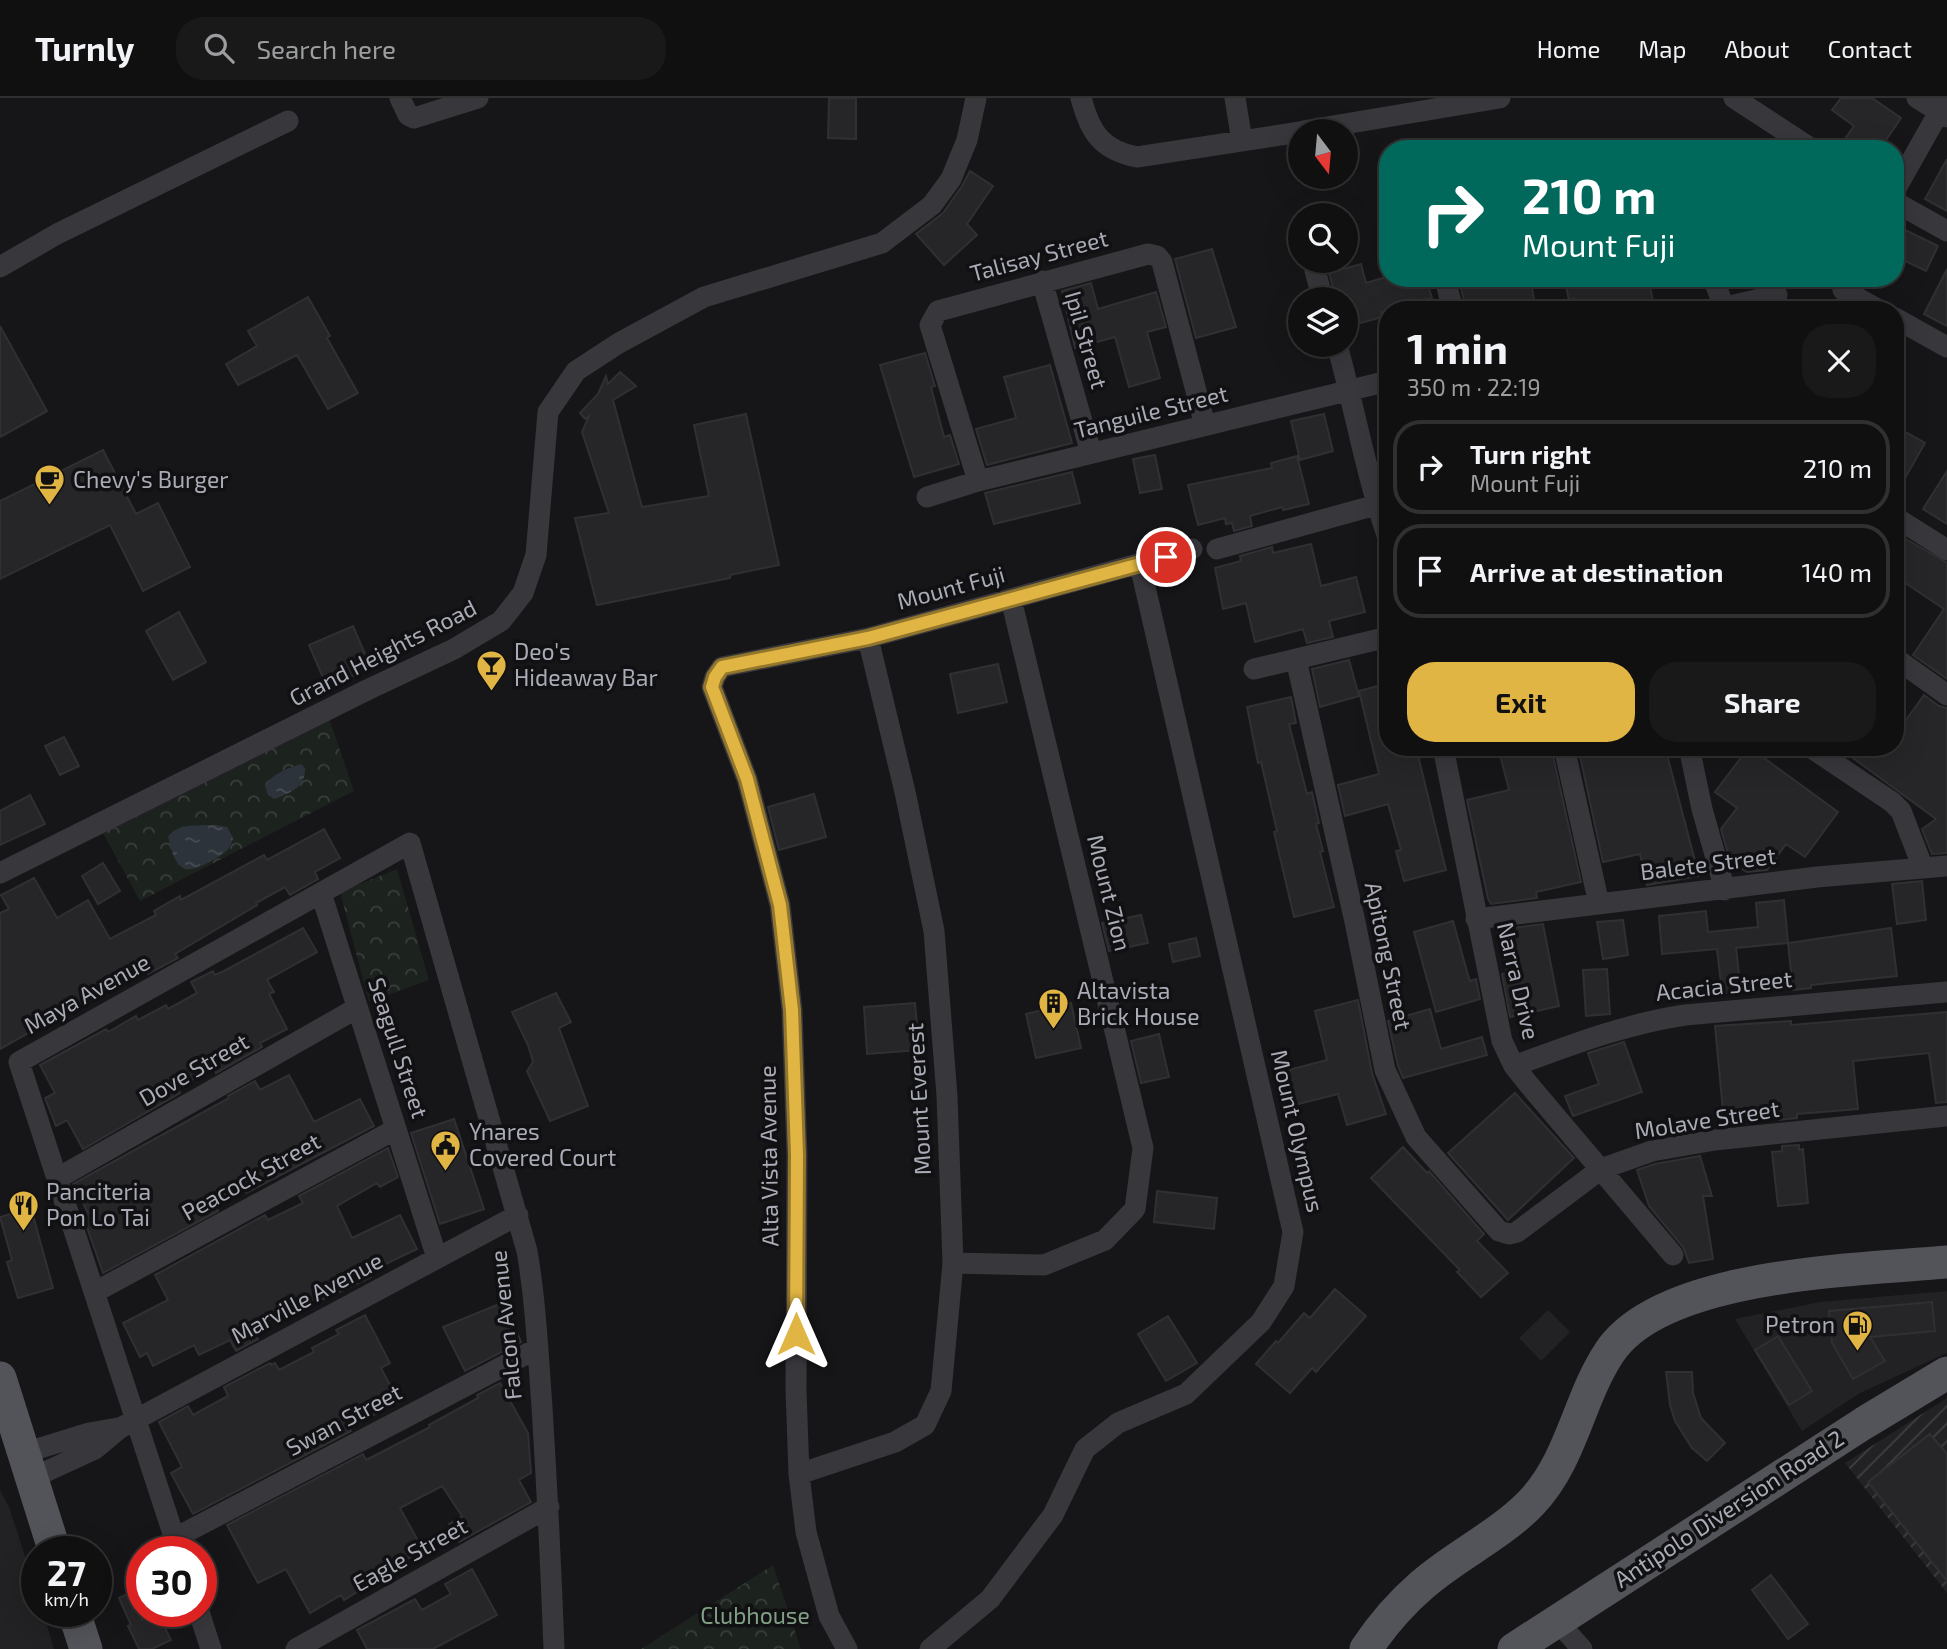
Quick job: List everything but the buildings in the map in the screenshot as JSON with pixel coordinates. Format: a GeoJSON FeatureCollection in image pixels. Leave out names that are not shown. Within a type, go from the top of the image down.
{"type":"FeatureCollection","features":[{"type":"Feature","properties":{"kind":"main road"},"geometry":{"type":"LineString","coordinates":[[1366,1649],[1387,1619],[1422,1585],[1500,1531],[1533,1501],[1564,1452],[1607,1356],[1620,1337],[1649,1315],[1689,1299],[1735,1286],[1947,1262]]}},
{"type":"Feature","properties":{"kind":"main road","name":"Antipolo Diversion Road 2"},"geometry":{"type":"LineString","coordinates":[[1514,1649],[1864,1423],[1947,1373]]}},
{"type":"Feature","properties":{"kind":"main road"},"geometry":{"type":"LineString","coordinates":[[0,1378],[50,1536]]}},
{"type":"Feature","properties":{"kind":"main road"},"geometry":{"type":"LineString","coordinates":[[79,1627],[86,1649]]}},
{"type":"Feature","properties":{"kind":"street"},"geometry":{"type":"LineString","coordinates":[[400,98],[404,110],[414,118],[478,98]]}},
{"type":"Feature","properties":{"kind":"street","name":"Grand Heights Road"},"geometry":{"type":"LineString","coordinates":[[0,873],[454,649],[501,621],[523,593],[536,555],[548,412],[576,371],[619,343],[704,297],[882,243],[932,205],[951,178],[967,140],[976,98]]}},
{"type":"Feature","properties":{"kind":"street"},"geometry":{"type":"LineString","coordinates":[[1081,98],[1093,132],[1104,144],[1122,154],[1137,157],[1288,134]]}},
{"type":"Feature","properties":{"kind":"street"},"geometry":{"type":"LineString","coordinates":[[1235,98],[1242,141]]}},
{"type":"Feature","properties":{"kind":"street"},"geometry":{"type":"LineString","coordinates":[[1358,122],[1500,98]]}},
{"type":"Feature","properties":{"kind":"street"},"geometry":{"type":"LineString","coordinates":[[1734,98],[1798,140]]}},
{"type":"Feature","properties":{"kind":"street"},"geometry":{"type":"LineString","coordinates":[[1904,175],[1944,109],[1917,98]]}},
{"type":"Feature","properties":{"kind":"street"},"geometry":{"type":"LineString","coordinates":[[0,267],[57,234],[288,121]]}},
{"type":"Feature","properties":{"kind":"street"},"geometry":{"type":"LineString","coordinates":[[1904,207],[1947,230]]}},
{"type":"Feature","properties":{"kind":"street","name":"Talisay Street"},"geometry":{"type":"LineString","coordinates":[[978,481],[930,325],[938,311],[1148,254],[1157,256],[1162,262],[1205,425]]}},
{"type":"Feature","properties":{"kind":"street","name":"Ipil Street"},"geometry":{"type":"LineString","coordinates":[[1042,281],[1091,453]]}},
{"type":"Feature","properties":{"kind":"street"},"geometry":{"type":"LineString","coordinates":[[1844,287],[1843,289],[1864,301]]}},
{"type":"Feature","properties":{"kind":"street"},"geometry":{"type":"LineString","coordinates":[[1752,301],[1777,295]]}},
{"type":"Feature","properties":{"kind":"street"},"geometry":{"type":"LineString","coordinates":[[1904,323],[1947,347]]}},
{"type":"Feature","properties":{"kind":"street"},"geometry":{"type":"LineString","coordinates":[[1340,357],[1379,492]]}},
{"type":"Feature","properties":{"kind":"street","name":"Tanguile Street"},"geometry":{"type":"LineString","coordinates":[[927,497],[978,481],[1379,384]]}},
{"type":"Feature","properties":{"kind":"street"},"geometry":{"type":"LineString","coordinates":[[1217,549],[1379,504]]}},
{"type":"Feature","properties":{"kind":"street"},"geometry":{"type":"LineString","coordinates":[[1904,523],[1947,550]]}},
{"type":"Feature","properties":{"kind":"street","name":"Mount Fuji"},"geometry":{"type":"LineString","coordinates":[[722,667],[868,638],[1192,549]]}},
{"type":"Feature","properties":{"kind":"street","name":"Mount Olympus"},"geometry":{"type":"LineString","coordinates":[[930,1649],[990,1599],[1053,1515],[1085,1449],[1118,1423],[1186,1394],[1261,1322],[1284,1286],[1293,1232],[1140,565]]}},
{"type":"Feature","properties":{"kind":"street","name":"Mount Zion"},"geometry":{"type":"LineString","coordinates":[[953,1263],[1044,1265],[1105,1240],[1135,1209],[1143,1148],[1011,599]]}},
{"type":"Feature","properties":{"kind":"street","name":"Mount Everest"},"geometry":{"type":"LineString","coordinates":[[799,1474],[895,1442],[925,1425],[941,1391],[953,1263],[947,1097],[934,931],[905,792],[868,638]]}},
{"type":"Feature","properties":{"kind":"street"},"geometry":{"type":"LineString","coordinates":[[1254,669],[1379,639]]}},
{"type":"Feature","properties":{"kind":"street","name":"Apitong Street"},"geometry":{"type":"LineString","coordinates":[[1296,659],[1385,1070],[1416,1137],[1499,1231]]}},
{"type":"Feature","properties":{"kind":"street"},"geometry":{"type":"LineString","coordinates":[[1904,664],[1947,695]]}},
{"type":"Feature","properties":{"kind":"street","name":"Alta Vista Avenue"},"geometry":{"type":"LineString","coordinates":[[722,667],[712,687],[747,779],[780,905],[792,1010],[797,1155],[796,1390],[799,1474],[806,1532],[829,1616],[847,1649]]}},
{"type":"Feature","properties":{"kind":"street","name":"Narra Drive"},"geometry":{"type":"LineString","coordinates":[[1445,756],[1502,1041],[1514,1066],[1673,1255]]}},
{"type":"Feature","properties":{"kind":"street"},"geometry":{"type":"LineString","coordinates":[[1566,756],[1599,904]]}},
{"type":"Feature","properties":{"kind":"street"},"geometry":{"type":"LineString","coordinates":[[1691,756],[1702,809],[1725,890]]}},
{"type":"Feature","properties":{"kind":"street"},"geometry":{"type":"LineString","coordinates":[[1823,756],[1892,802],[1900,811],[1923,867]]}},
{"type":"Feature","properties":{"kind":"street","name":"Maya Avenue"},"geometry":{"type":"LineString","coordinates":[[173,1536],[128,1423],[95,1292],[19,1062],[410,843]]}},
{"type":"Feature","properties":{"kind":"street","name":"Falcon Avenue"},"geometry":{"type":"LineString","coordinates":[[410,843],[518,1215],[533,1288],[549,1507],[554,1649]]}},
{"type":"Feature","properties":{"kind":"street","name":"Balete Street"},"geometry":{"type":"LineString","coordinates":[[1476,919],[1817,877],[1947,866]]}},
{"type":"Feature","properties":{"kind":"street","name":"Seagull Street"},"geometry":{"type":"LineString","coordinates":[[321,893],[437,1258]]}},
{"type":"Feature","properties":{"kind":"street","name":"Acacia Street"},"geometry":{"type":"LineString","coordinates":[[1514,1066],[1603,1033],[1648,1021],[1685,1015],[1947,992]]}},
{"type":"Feature","properties":{"kind":"street","name":"Dove Street"},"geometry":{"type":"LineString","coordinates":[[58,1178],[357,1008]]}},
{"type":"Feature","properties":{"kind":"street","name":"Molave Street"},"geometry":{"type":"LineString","coordinates":[[1499,1231],[1509,1234],[1517,1232],[1601,1169],[1652,1151],[1715,1140],[1947,1116]]}},
{"type":"Feature","properties":{"kind":"street","name":"Peacock Street"},"geometry":{"type":"LineString","coordinates":[[95,1292],[396,1129]]}},
{"type":"Feature","properties":{"kind":"street","name":"Marville Avenue"},"geometry":{"type":"LineString","coordinates":[[28,1465],[89,1433],[128,1423],[518,1215]]}},
{"type":"Feature","properties":{"kind":"street","name":"Swan Street"},"geometry":{"type":"LineString","coordinates":[[193,1536],[538,1348]]}},
{"type":"Feature","properties":{"kind":"street","name":"Eagle Street"},"geometry":{"type":"LineString","coordinates":[[296,1649],[549,1507]]}},
{"type":"Feature","properties":{"kind":"street"},"geometry":{"type":"LineString","coordinates":[[1556,1620],[1582,1649]]}},
{"type":"Feature","properties":{"kind":"street"},"geometry":{"type":"LineString","coordinates":[[204,1627],[211,1649]]}},
{"type":"Feature","properties":{"kind":"shaded area"},"geometry":{"type":"Polygon","coordinates":[[[1947,1291],[1947,1353],[1860,1393],[1802,1431],[1735,1319],[1820,1302],[1947,1291]]]}},
{"type":"Feature","properties":{"kind":"shaded area"},"geometry":{"type":"Polygon","coordinates":[[[1548,1310],[1570,1332],[1541,1361],[1519,1338],[1548,1310]]]}},
{"type":"Feature","properties":{"kind":"shaded area"},"geometry":{"type":"Polygon","coordinates":[[[1947,1398],[1947,1593],[1845,1463],[1947,1398]]]}},
{"type":"Feature","properties":{"kind":"shaded area"},"geometry":{"type":"Polygon","coordinates":[[[0,1490],[9,1507],[21,1544],[21,1627],[47,1627],[54,1649],[0,1649],[0,1490]]]}},
{"type":"Feature","properties":{"kind":"green space"},"geometry":{"type":"Polygon","coordinates":[[[329,718],[354,791],[140,901],[103,833],[329,718]]]}},
{"type":"Feature","properties":{"kind":"green space"},"geometry":{"type":"Polygon","coordinates":[[[397,869],[429,980],[369,1002],[340,892],[397,869]]]}},
{"type":"Feature","properties":{"kind":"green space","name":"Clubhouse"},"geometry":{"type":"Polygon","coordinates":[[[773,1565],[801,1649],[641,1649],[773,1565]]]}},
{"type":"Feature","properties":{"kind":"water"},"geometry":{"type":"Polygon","coordinates":[[[301,764],[305,768],[305,775],[300,785],[274,799],[268,795],[265,786],[272,778],[301,764]]]}},
{"type":"Feature","properties":{"kind":"water"},"geometry":{"type":"Polygon","coordinates":[[[183,827],[227,827],[233,838],[229,848],[200,867],[183,868],[173,854],[168,837],[183,827]]]}},
{"type":"Feature","properties":{"kind":"place","name":"Chevy's Burger"},"geometry":{"type":"Point","coordinates":[50,507]}},
{"type":"Feature","properties":{"kind":"place","name":"Deo's Hideaway Bar"},"geometry":{"type":"Point","coordinates":[491,692]}},
{"type":"Feature","properties":{"kind":"place","name":"Altavista Brick House"},"geometry":{"type":"Point","coordinates":[1054,1031]}},
{"type":"Feature","properties":{"kind":"place","name":"Ynares Covered Court"},"geometry":{"type":"Point","coordinates":[446,1172]}},
{"type":"Feature","properties":{"kind":"place","name":"Panciteria Pon Lo Tai"},"geometry":{"type":"Point","coordinates":[23,1232]}},
{"type":"Feature","properties":{"kind":"place","name":"Petron"},"geometry":{"type":"Point","coordinates":[1858,1352]}},
{"type":"Feature","properties":{"kind":"route"},"geometry":{"type":"LineString","coordinates":[[796,1334],[797,1155],[792,1010],[780,905],[747,779],[712,687],[715,677],[722,667],[868,638],[1166,557]]}}]}
